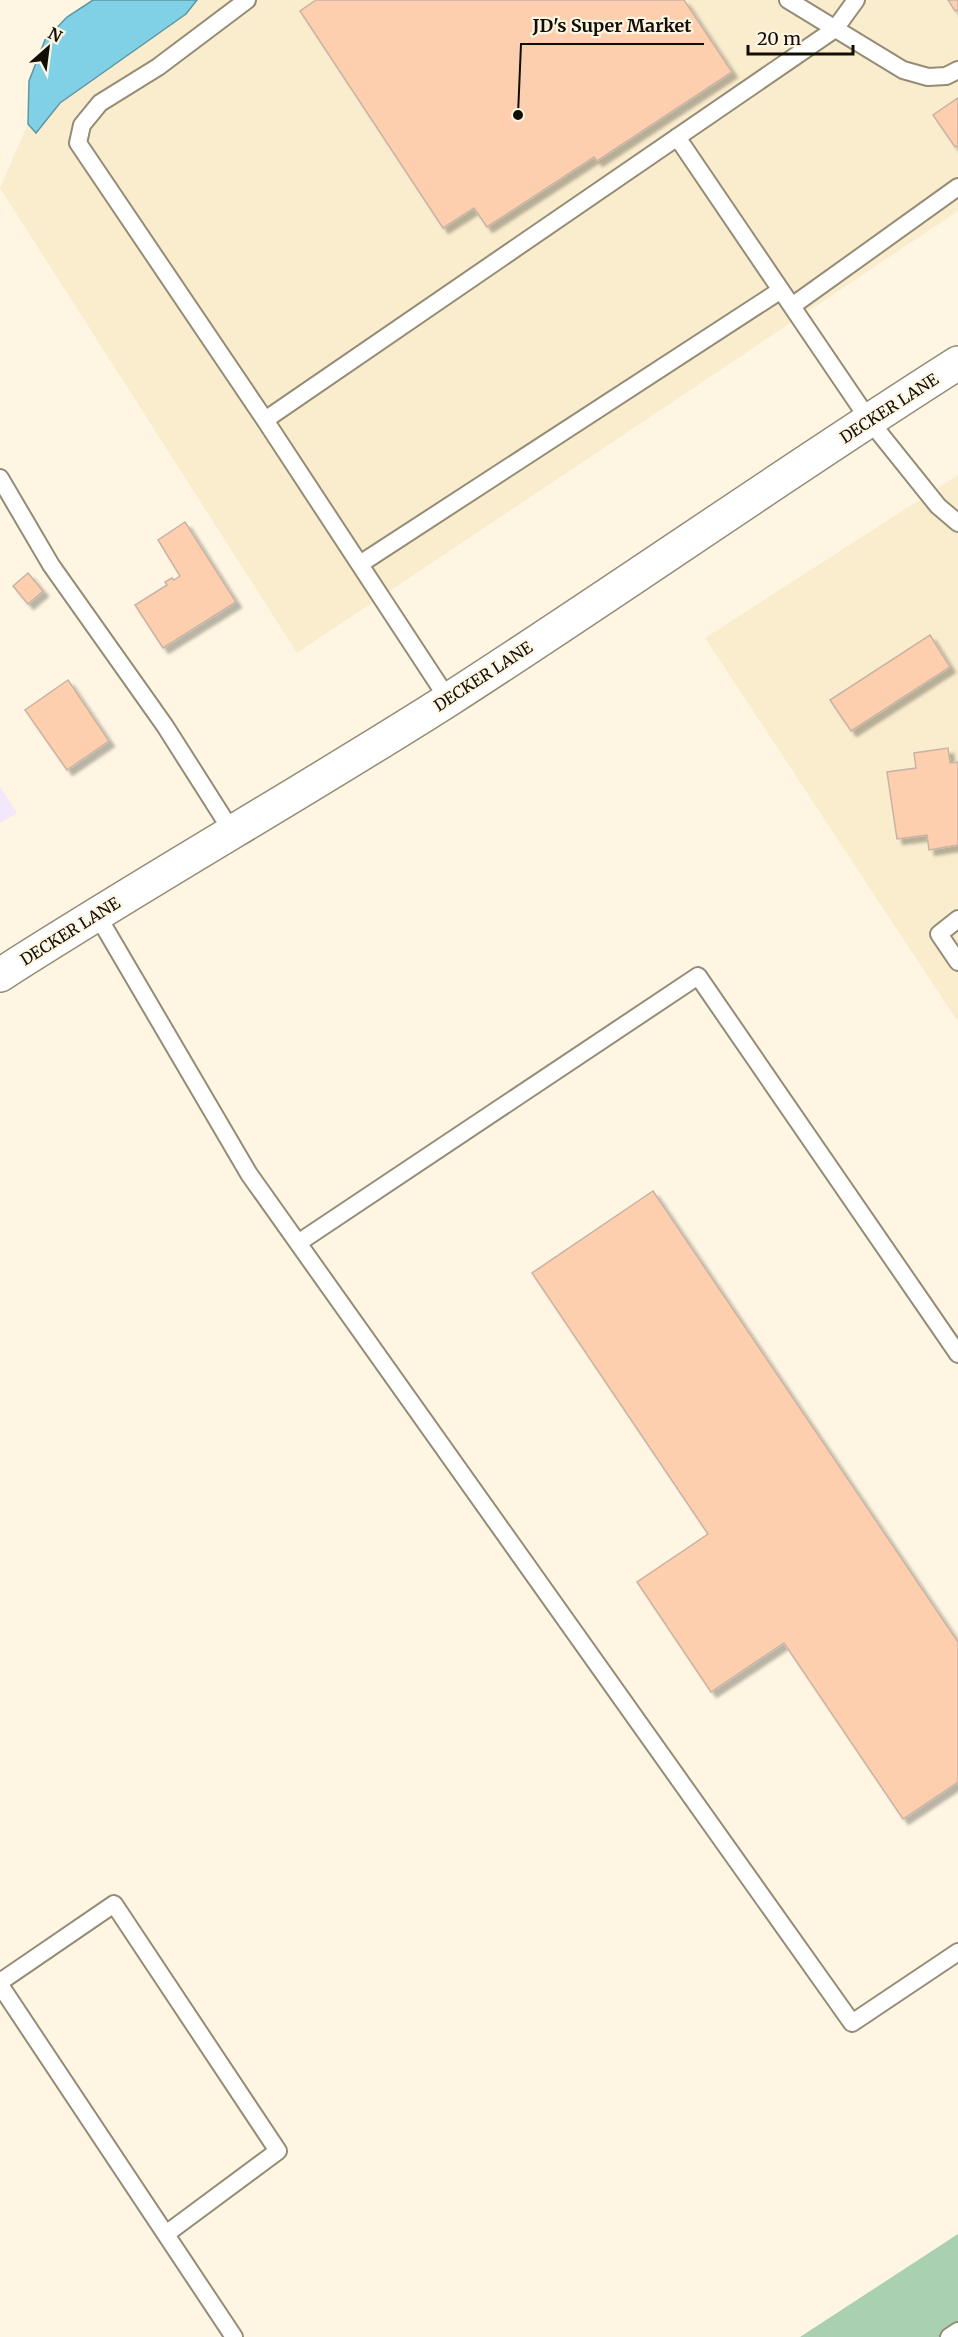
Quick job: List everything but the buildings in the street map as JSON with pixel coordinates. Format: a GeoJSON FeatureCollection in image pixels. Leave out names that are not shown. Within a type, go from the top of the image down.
{"type":"FeatureCollection","features":[{"type":"Feature","properties":{"kind":"main road","name":"DECKER LANE"},"geometry":{"type":"LineString","coordinates":[[0,975],[96,913],[233,833],[448,699],[958,363]]}},
{"type":"Feature","properties":{"kind":"lane"},"geometry":{"type":"LineString","coordinates":[[247,0],[158,67],[100,103],[82,125],[78,144],[265,420],[448,699]]}},
{"type":"Feature","properties":{"kind":"lane"},"geometry":{"type":"LineString","coordinates":[[788,0],[903,70],[928,77],[946,76],[958,70]]}},
{"type":"Feature","properties":{"kind":"lane"},"geometry":{"type":"LineString","coordinates":[[265,420],[835,29],[856,0]]}},
{"type":"Feature","properties":{"kind":"lane"},"geometry":{"type":"LineString","coordinates":[[677,137],[869,420],[938,506],[958,524]]}},
{"type":"Feature","properties":{"kind":"lane"},"geometry":{"type":"LineString","coordinates":[[792,306],[958,187]]}},
{"type":"Feature","properties":{"kind":"lane"},"geometry":{"type":"LineString","coordinates":[[360,564],[781,290]]}},
{"type":"Feature","properties":{"kind":"lane"},"geometry":{"type":"LineString","coordinates":[[0,478],[51,565],[165,726],[233,833]]}},
{"type":"Feature","properties":{"kind":"lane"},"geometry":{"type":"LineString","coordinates":[[96,913],[249,1174],[852,2023],[958,1952]]}},
{"type":"Feature","properties":{"kind":"lane"},"geometry":{"type":"LineString","coordinates":[[958,919],[939,934],[958,962]]}},
{"type":"Feature","properties":{"kind":"lane"},"geometry":{"type":"LineString","coordinates":[[298,1243],[698,976],[958,1354]]}},
{"type":"Feature","properties":{"kind":"lane"},"geometry":{"type":"LineString","coordinates":[[166,2234],[278,2151],[114,1904],[0,1984],[234,2337]]}},
{"type":"Feature","properties":{"kind":"lane"},"geometry":{"type":"LineString","coordinates":[[949,2337],[958,2331]]}},
{"type":"Feature","properties":{"kind":"shaded area"},"geometry":{"type":"Polygon","coordinates":[[[93,0],[958,0],[958,211],[297,653],[0,188],[28,124],[29,81],[45,40],[67,17],[93,0]]]}},
{"type":"Feature","properties":{"kind":"shaded area"},"geometry":{"type":"Polygon","coordinates":[[[958,475],[958,1022],[705,638],[958,475]]]}},
{"type":"Feature","properties":{"kind":"shaded area"},"geometry":{"type":"Polygon","coordinates":[[[0,786],[17,813],[0,823],[0,786]]]}},
{"type":"Feature","properties":{"kind":"green space"},"geometry":{"type":"Polygon","coordinates":[[[958,2234],[958,2337],[800,2337],[958,2234]]]}},
{"type":"Feature","properties":{"kind":"water"},"geometry":{"type":"Polygon","coordinates":[[[93,0],[197,0],[186,14],[60,103],[36,133],[28,124],[29,81],[45,40],[67,17],[93,0]]]}},
{"type":"Feature","properties":{"kind":"place","name":"JD's Super Market"},"geometry":{"type":"Point","coordinates":[518,115]}}]}
